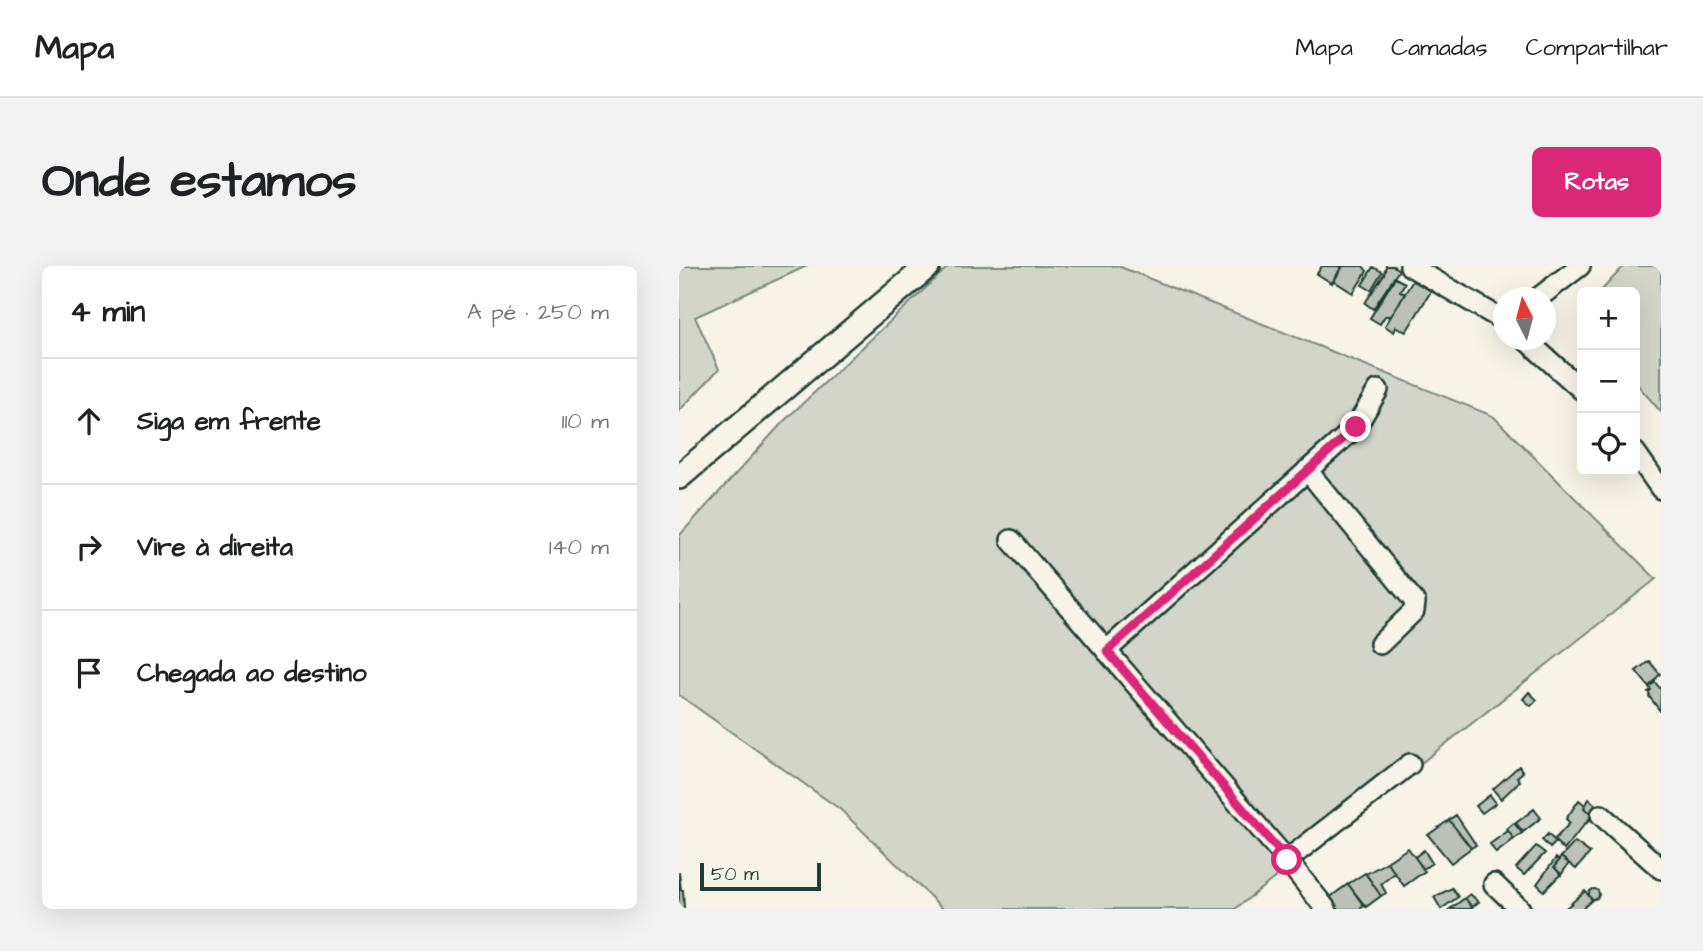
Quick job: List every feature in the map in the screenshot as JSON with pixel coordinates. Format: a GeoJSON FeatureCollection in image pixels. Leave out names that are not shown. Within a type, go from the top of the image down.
{"type":"FeatureCollection","features":[{"type":"Feature","properties":{"kind":"main road"},"geometry":{"type":"LineString","coordinates":[[679,477],[928,266]]}},
{"type":"Feature","properties":{"kind":"street"},"geometry":{"type":"LineString","coordinates":[[1410,266],[1493,314]]}},
{"type":"Feature","properties":{"kind":"street"},"geometry":{"type":"LineString","coordinates":[[1552,287],[1580,266]]}},
{"type":"Feature","properties":{"kind":"street"},"geometry":{"type":"LineString","coordinates":[[1537,350],[1577,386]]}},
{"type":"Feature","properties":{"kind":"street"},"geometry":{"type":"LineString","coordinates":[[1107,651],[1356,427],[1378,390]]}},
{"type":"Feature","properties":{"kind":"street"},"geometry":{"type":"LineString","coordinates":[[1640,459],[1661,489]]}},
{"type":"Feature","properties":{"kind":"street"},"geometry":{"type":"LineString","coordinates":[[1307,470],[1415,602],[1414,611],[1380,644]]}},
{"type":"Feature","properties":{"kind":"street"},"geometry":{"type":"LineString","coordinates":[[1011,540],[1287,860],[1326,909]]}},
{"type":"Feature","properties":{"kind":"street"},"geometry":{"type":"LineString","coordinates":[[1287,860],[1410,764]]}},
{"type":"Feature","properties":{"kind":"street"},"geometry":{"type":"LineString","coordinates":[[1601,815],[1661,869]]}},
{"type":"Feature","properties":{"kind":"street"},"geometry":{"type":"LineString","coordinates":[[1494,884],[1520,909]]}},
{"type":"Feature","properties":{"kind":"shaded area"},"geometry":{"type":"Polygon","coordinates":[[[679,266],[807,266],[695,317],[719,369],[679,411],[679,266]]]}},
{"type":"Feature","properties":{"kind":"shaded area"},"geometry":{"type":"Polygon","coordinates":[[[949,266],[1118,266],[1493,416],[1656,579],[1235,909],[943,909],[841,810],[679,695],[679,536],[784,421],[949,266]]]}},
{"type":"Feature","properties":{"kind":"shaded area"},"geometry":{"type":"Polygon","coordinates":[[[1624,266],[1661,266],[1661,412],[1640,388],[1640,287],[1605,287],[1624,266]]]}},
{"type":"Feature","properties":{"kind":"building"},"geometry":{"type":"Polygon","coordinates":[[[1322,266],[1342,266],[1332,283],[1317,274],[1322,266]]]}},
{"type":"Feature","properties":{"kind":"building"},"geometry":{"type":"Polygon","coordinates":[[[1343,266],[1363,266],[1367,271],[1353,293],[1334,281],[1343,266]]]}},
{"type":"Feature","properties":{"kind":"building"},"geometry":{"type":"Polygon","coordinates":[[[1386,266],[1399,270],[1373,309],[1365,303],[1384,274],[1386,266]]]}},
{"type":"Feature","properties":{"kind":"building"},"geometry":{"type":"Polygon","coordinates":[[[1373,267],[1382,272],[1371,290],[1362,285],[1373,267]]]}},
{"type":"Feature","properties":{"kind":"building"},"geometry":{"type":"Polygon","coordinates":[[[1415,277],[1433,288],[1406,332],[1396,327],[1394,332],[1385,326],[1415,277]]]}},
{"type":"Feature","properties":{"kind":"building"},"geometry":{"type":"Polygon","coordinates":[[[1395,278],[1405,283],[1400,291],[1405,294],[1391,316],[1385,316],[1380,324],[1370,318],[1395,278]]]}},
{"type":"Feature","properties":{"kind":"building"},"geometry":{"type":"Polygon","coordinates":[[[1649,661],[1660,674],[1649,687],[1636,671],[1649,661]]]}},
{"type":"Feature","properties":{"kind":"building"},"geometry":{"type":"Polygon","coordinates":[[[1655,682],[1661,690],[1660,711],[1648,692],[1655,682]]]}},
{"type":"Feature","properties":{"kind":"building"},"geometry":{"type":"Polygon","coordinates":[[[1529,692],[1537,700],[1531,706],[1523,699],[1529,692]]]}},
{"type":"Feature","properties":{"kind":"building"},"geometry":{"type":"Polygon","coordinates":[[[1519,766],[1523,772],[1517,777],[1520,781],[1501,799],[1493,789],[1519,766]]]}},
{"type":"Feature","properties":{"kind":"building"},"geometry":{"type":"Polygon","coordinates":[[[1490,795],[1496,803],[1482,813],[1476,806],[1490,795]]]}},
{"type":"Feature","properties":{"kind":"building"},"geometry":{"type":"Polygon","coordinates":[[[1589,799],[1599,808],[1586,824],[1592,815],[1584,808],[1589,799]]]}},
{"type":"Feature","properties":{"kind":"building"},"geometry":{"type":"Polygon","coordinates":[[[1579,800],[1592,815],[1564,850],[1554,840],[1570,823],[1566,819],[1579,800]]]}},
{"type":"Feature","properties":{"kind":"building"},"geometry":{"type":"Polygon","coordinates":[[[1534,809],[1541,818],[1523,832],[1516,823],[1534,809]]]}},
{"type":"Feature","properties":{"kind":"building"},"geometry":{"type":"Polygon","coordinates":[[[1456,815],[1476,845],[1471,848],[1449,820],[1456,815]]]}},
{"type":"Feature","properties":{"kind":"building"},"geometry":{"type":"Polygon","coordinates":[[[1449,820],[1471,848],[1451,863],[1428,835],[1449,820]]]}},
{"type":"Feature","properties":{"kind":"building"},"geometry":{"type":"Polygon","coordinates":[[[1514,823],[1522,833],[1514,839],[1507,829],[1514,823]]]}},
{"type":"Feature","properties":{"kind":"building"},"geometry":{"type":"Polygon","coordinates":[[[1508,831],[1514,839],[1496,853],[1490,844],[1508,831]]]}},
{"type":"Feature","properties":{"kind":"building"},"geometry":{"type":"Polygon","coordinates":[[[1548,834],[1556,842],[1550,848],[1542,840],[1548,834]]]}},
{"type":"Feature","properties":{"kind":"building"},"geometry":{"type":"Polygon","coordinates":[[[1575,842],[1590,853],[1576,869],[1561,857],[1575,842]]]}},
{"type":"Feature","properties":{"kind":"building"},"geometry":{"type":"Polygon","coordinates":[[[1536,846],[1545,853],[1524,875],[1516,868],[1536,846]]]}},
{"type":"Feature","properties":{"kind":"building"},"geometry":{"type":"Polygon","coordinates":[[[1408,848],[1425,871],[1404,886],[1387,862],[1408,848]]]}},
{"type":"Feature","properties":{"kind":"building"},"geometry":{"type":"Polygon","coordinates":[[[1424,850],[1432,863],[1423,869],[1415,857],[1424,850]]]}},
{"type":"Feature","properties":{"kind":"building"},"geometry":{"type":"Polygon","coordinates":[[[1561,857],[1569,863],[1561,875],[1554,867],[1561,857]]]}},
{"type":"Feature","properties":{"kind":"building"},"geometry":{"type":"Polygon","coordinates":[[[1556,858],[1559,861],[1554,867],[1561,874],[1544,891],[1537,884],[1556,858]]]}},
{"type":"Feature","properties":{"kind":"building"},"geometry":{"type":"Polygon","coordinates":[[[1387,862],[1395,873],[1381,884],[1386,893],[1381,896],[1366,874],[1387,862]]]}},
{"type":"Feature","properties":{"kind":"building"},"geometry":{"type":"Polygon","coordinates":[[[679,872],[683,890],[684,909],[679,909],[679,872]]]}},
{"type":"Feature","properties":{"kind":"building"},"geometry":{"type":"Polygon","coordinates":[[[1365,873],[1381,896],[1366,907],[1348,884],[1365,873]]]}},
{"type":"Feature","properties":{"kind":"building"},"geometry":{"type":"Polygon","coordinates":[[[1348,884],[1364,906],[1360,909],[1332,909],[1325,901],[1348,884]]]}},
{"type":"Feature","properties":{"kind":"building"},"geometry":{"type":"Polygon","coordinates":[[[1452,888],[1458,897],[1441,909],[1434,897],[1452,888]]]}},
{"type":"Feature","properties":{"kind":"building"},"geometry":{"type":"Polygon","coordinates":[[[1594,889],[1598,890],[1598,898],[1594,899],[1590,898],[1589,894],[1590,890],[1594,889]]]}},
{"type":"Feature","properties":{"kind":"building"},"geometry":{"type":"Polygon","coordinates":[[[1585,891],[1592,900],[1582,909],[1565,909],[1585,891]]]}},
{"type":"Feature","properties":{"kind":"building"},"geometry":{"type":"Polygon","coordinates":[[[1470,894],[1479,902],[1472,907],[1465,898],[1470,894]]]}},
{"type":"Feature","properties":{"kind":"building"},"geometry":{"type":"Polygon","coordinates":[[[1465,898],[1473,909],[1450,909],[1465,898]]]}},
{"type":"Feature","properties":{"kind":"route"},"geometry":{"type":"LineString","coordinates":[[1287,860],[1107,651],[1356,427]]}}]}
